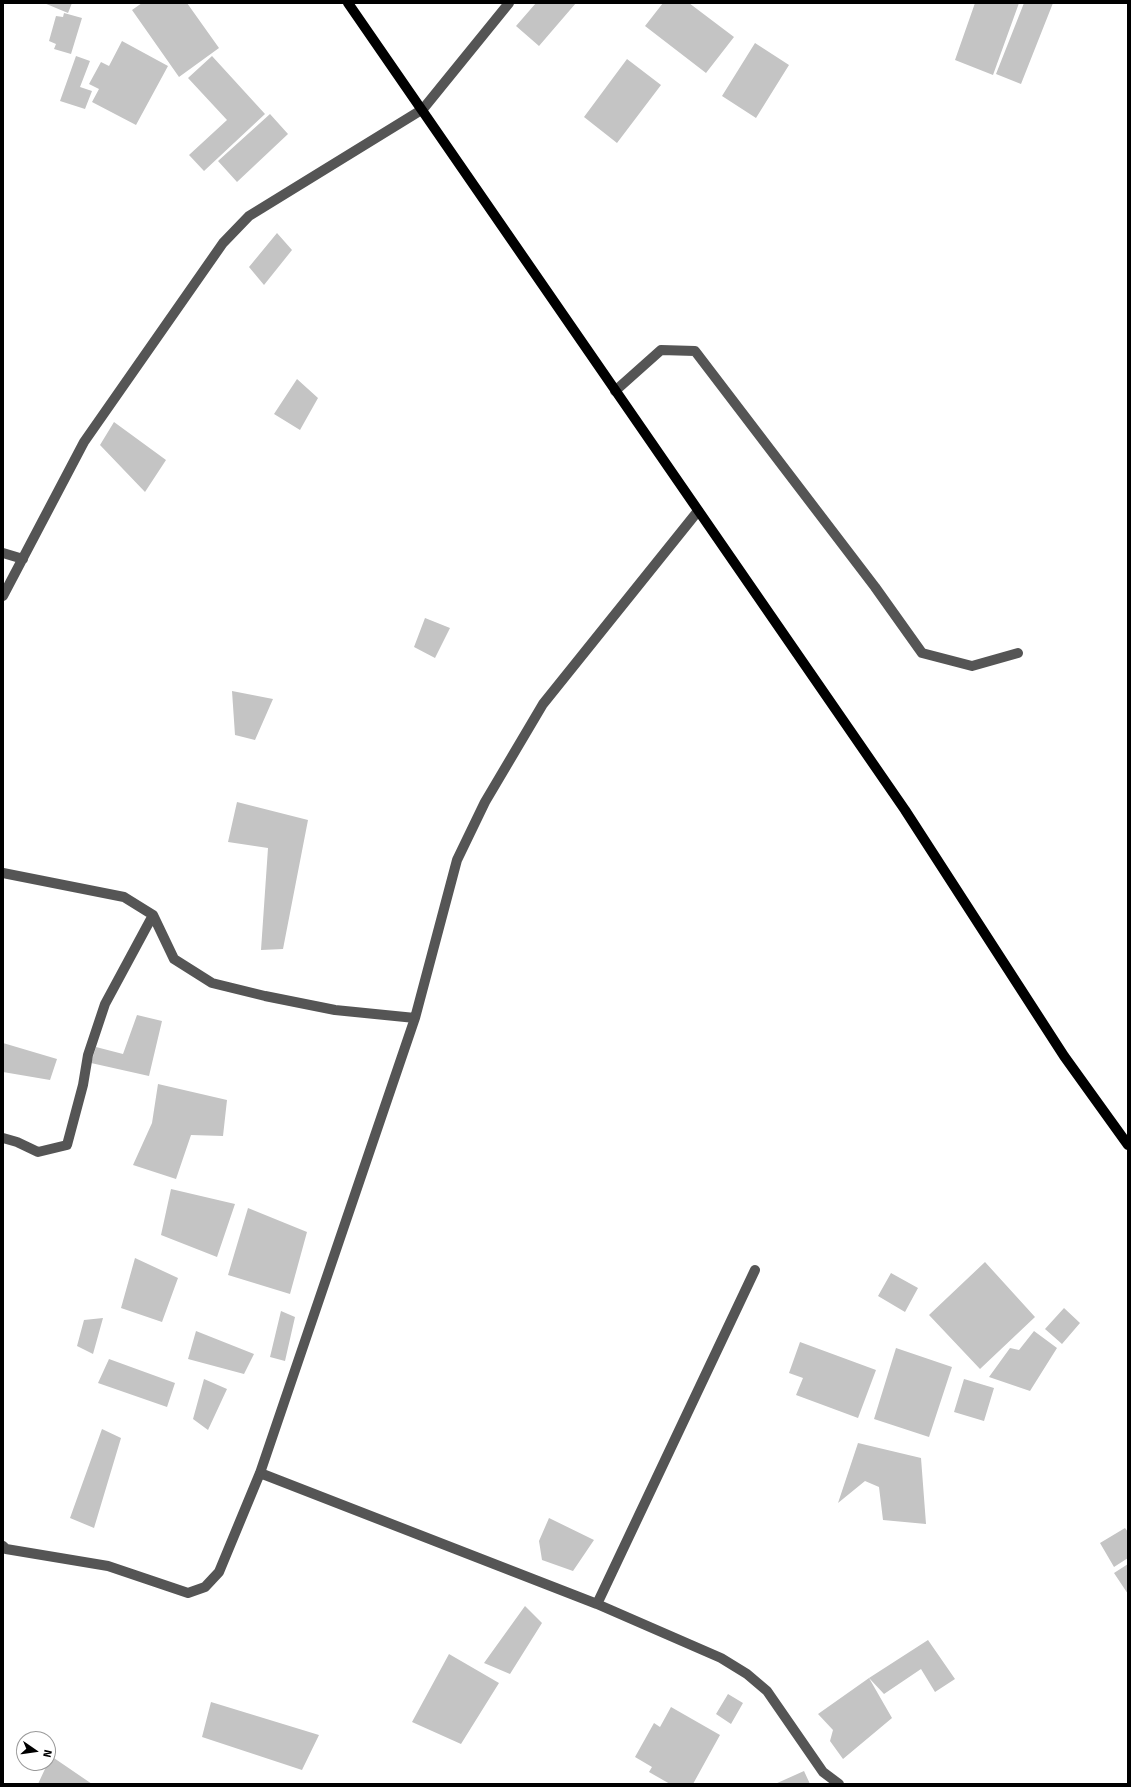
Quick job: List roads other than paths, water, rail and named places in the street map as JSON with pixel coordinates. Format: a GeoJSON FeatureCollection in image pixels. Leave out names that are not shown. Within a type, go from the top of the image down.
{"type":"FeatureCollection","features":[{"type":"Feature","properties":{"kind":"main road"},"geometry":{"type":"LineString","coordinates":[[348,3],[905,810],[1064,1056],[1128,1144]]}},
{"type":"Feature","properties":{"kind":"street"},"geometry":{"type":"LineString","coordinates":[[3,596],[84,442],[223,243],[249,216],[423,110],[509,3]]}},
{"type":"Feature","properties":{"kind":"street"},"geometry":{"type":"LineString","coordinates":[[615,391],[661,350],[695,351],[875,587],[922,653],[972,666],[1018,653]]}},
{"type":"Feature","properties":{"kind":"street"},"geometry":{"type":"LineString","coordinates":[[3,1546],[6,1549],[108,1566],[188,1593],[205,1587],[219,1572],[260,1474],[415,1018],[457,860],[485,802],[543,704],[698,511]]}},
{"type":"Feature","properties":{"kind":"street"},"geometry":{"type":"LineString","coordinates":[[3,554],[23,559]]}},
{"type":"Feature","properties":{"kind":"street"},"geometry":{"type":"LineString","coordinates":[[3,873],[124,897],[154,915],[174,959],[212,983],[265,996],[335,1010],[415,1018]]}},
{"type":"Feature","properties":{"kind":"street"},"geometry":{"type":"LineString","coordinates":[[3,1138],[17,1142],[38,1152],[67,1145],[83,1085],[88,1055],[105,1004],[154,915]]}},
{"type":"Feature","properties":{"kind":"street"},"geometry":{"type":"LineString","coordinates":[[597,1604],[755,1270]]}},
{"type":"Feature","properties":{"kind":"street"},"geometry":{"type":"LineString","coordinates":[[260,1474],[597,1604],[721,1658],[747,1674],[767,1690],[823,1772],[839,1784]]}}]}
